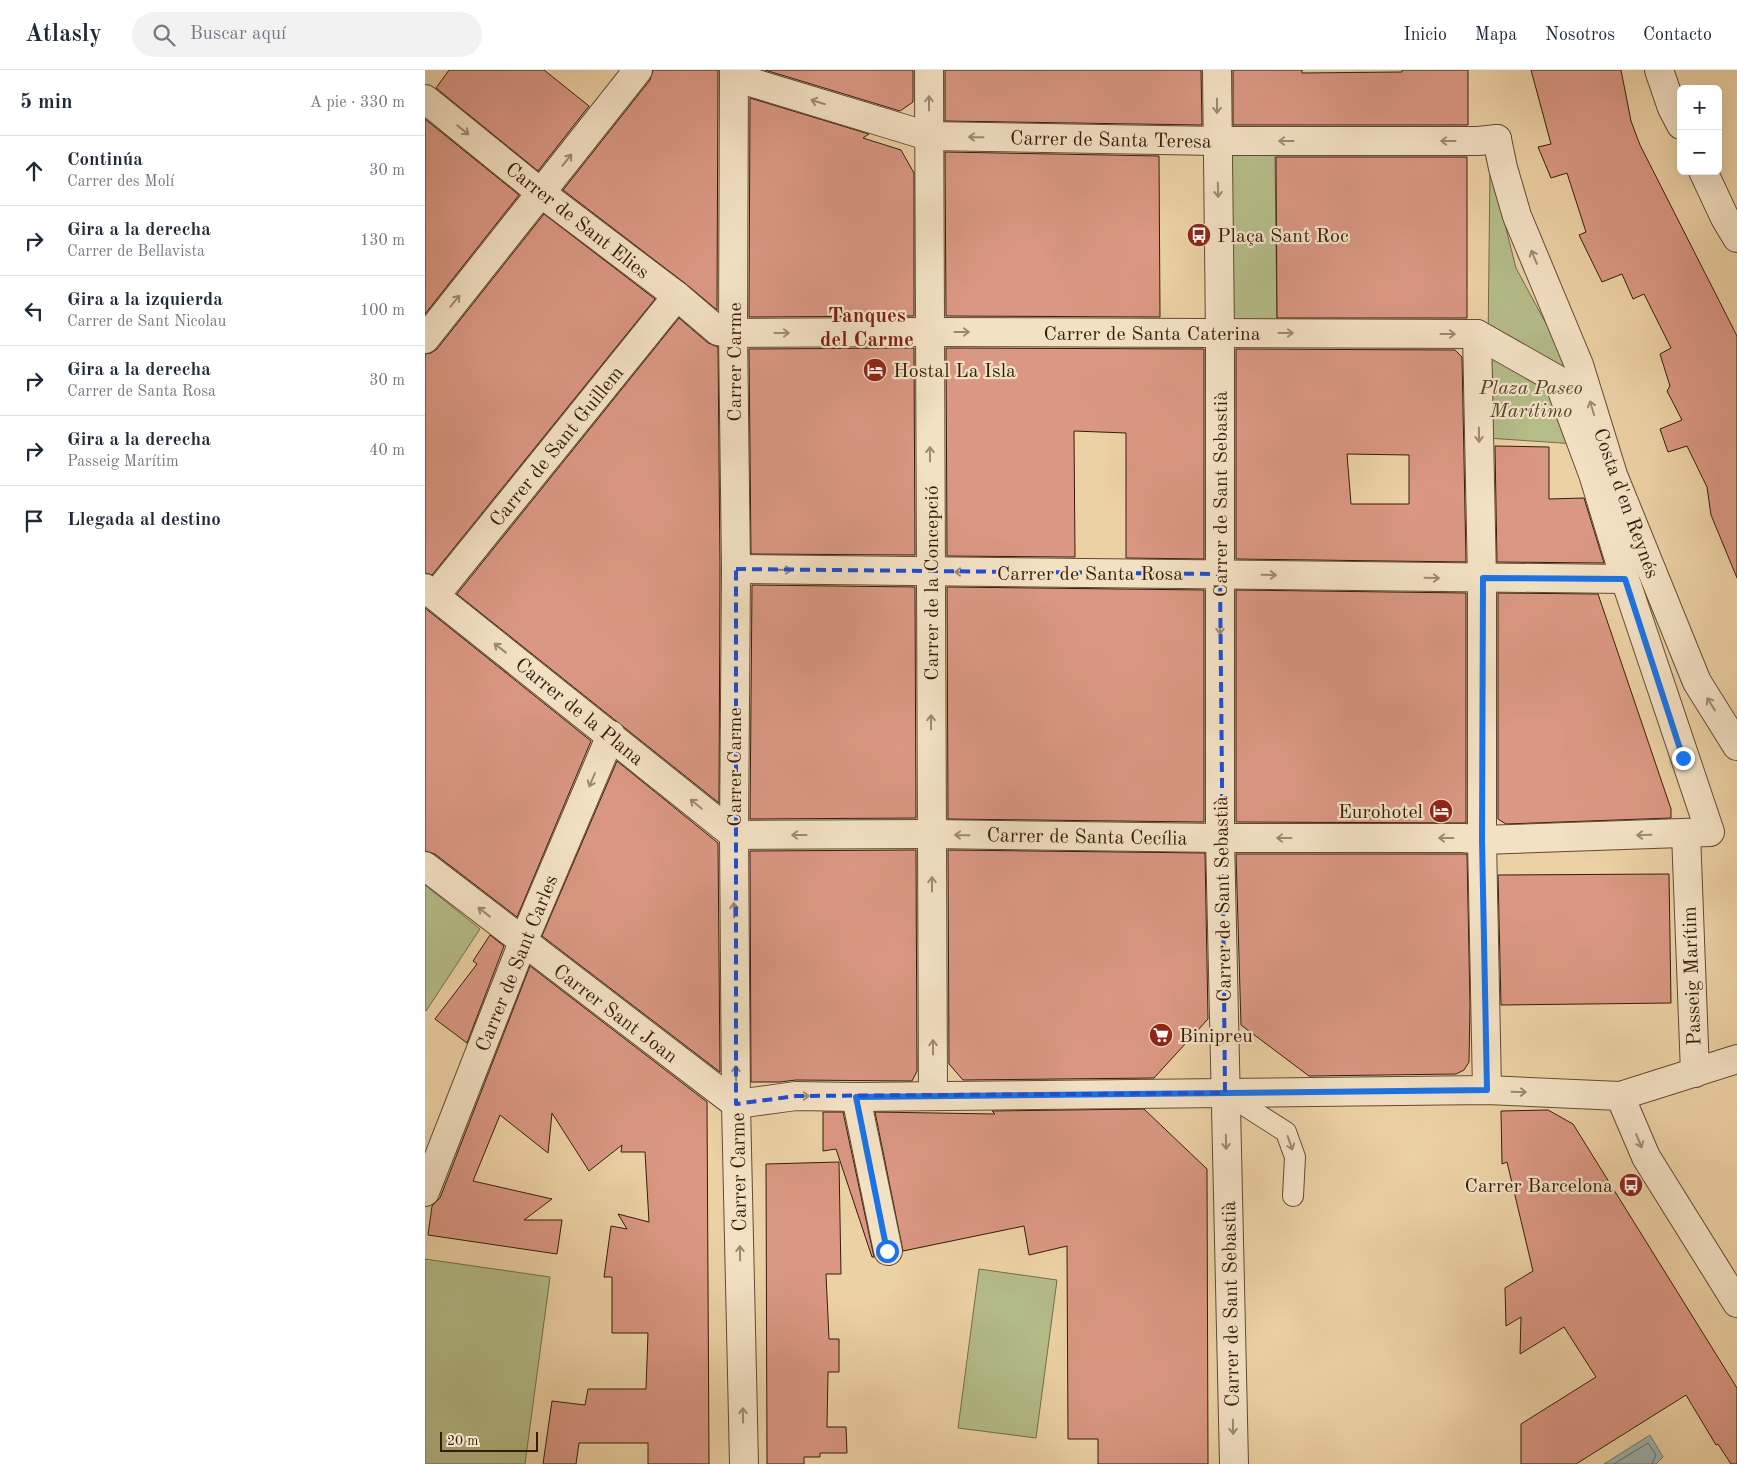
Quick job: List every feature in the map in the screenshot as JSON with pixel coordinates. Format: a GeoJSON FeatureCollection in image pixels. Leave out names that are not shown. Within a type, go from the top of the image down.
{"type":"FeatureCollection","features":[{"type":"Feature","properties":{"kind":"street"},"geometry":{"type":"LineString","coordinates":[[425,339],[638,70]]}},
{"type":"Feature","properties":{"kind":"street","name":"Carrer de la Concepció"},"geometry":{"type":"LineString","coordinates":[[929,70],[933,1095]]}},
{"type":"Feature","properties":{"kind":"street"},"geometry":{"type":"LineString","coordinates":[[1217,70],[1217,141]]}},
{"type":"Feature","properties":{"kind":"street"},"geometry":{"type":"LineString","coordinates":[[1659,70],[1677,117]]}},
{"type":"Feature","properties":{"kind":"street","name":"Carrer de Santa Teresa"},"geometry":{"type":"LineString","coordinates":[[734,73],[929,136],[1217,141],[1478,141],[1503,131]]}},
{"type":"Feature","properties":{"kind":"street","name":"Carrer Carme"},"geometry":{"type":"LineString","coordinates":[[734,73],[734,835],[736,1104],[744,1464]]}},
{"type":"Feature","properties":{"kind":"street","name":"Carrer de Sant Elies"},"geometry":{"type":"LineString","coordinates":[[425,99],[541,193],[677,296],[718,331],[733,333]]}},
{"type":"Feature","properties":{"kind":"street","name":"Costa d'en Reynés"},"geometry":{"type":"LineString","coordinates":[[1503,131],[1503,168],[1517,216],[1579,365],[1613,476],[1697,682],[1737,746]]}},
{"type":"Feature","properties":{"kind":"street","name":"Carrer de Sant Sebastià"},"geometry":{"type":"LineString","coordinates":[[1217,141],[1220,333],[1220,838],[1234,1464]]}},
{"type":"Feature","properties":{"kind":"street"},"geometry":{"type":"LineString","coordinates":[[1705,175],[1725,218],[1737,238]]}},
{"type":"Feature","properties":{"kind":"street","name":"Carrer de Sant Guillem"},"geometry":{"type":"LineString","coordinates":[[430,592],[677,296]]}},
{"type":"Feature","properties":{"kind":"street","name":"Carrer de Santa Caterina"},"geometry":{"type":"LineString","coordinates":[[733,333],[1477,334],[1558,380]]}},
{"type":"Feature","properties":{"kind":"street"},"geometry":{"type":"LineString","coordinates":[[1477,334],[1483,578],[1482,840],[1487,1090]]}},
{"type":"Feature","properties":{"kind":"street","name":"Passeig Marítim"},"geometry":{"type":"LineString","coordinates":[[1558,380],[1593,474],[1698,833],[1695,1073],[1737,1059]]}},
{"type":"Feature","properties":{"kind":"street","name":"Carrer de Santa Rosa"},"geometry":{"type":"LineString","coordinates":[[735,569],[1625,579]]}},
{"type":"Feature","properties":{"kind":"street","name":"Carrer de la Plana"},"geometry":{"type":"LineString","coordinates":[[430,592],[734,835]]}},
{"type":"Feature","properties":{"kind":"street","name":"Carrer de Sant Carles"},"geometry":{"type":"LineString","coordinates":[[425,1192],[523,942],[611,735]]}},
{"type":"Feature","properties":{"kind":"street","name":"Carrer de Santa Cecília"},"geometry":{"type":"LineString","coordinates":[[734,835],[931,834],[1220,838],[1463,838],[1482,840],[1698,833]]}},
{"type":"Feature","properties":{"kind":"street","name":"Carrer Sant Joan"},"geometry":{"type":"LineString","coordinates":[[425,866],[736,1104]]}},
{"type":"Feature","properties":{"kind":"street"},"geometry":{"type":"LineString","coordinates":[[736,1104],[796,1096],[856,1097],[1487,1090],[1620,1096],[1695,1073]]}},
{"type":"Feature","properties":{"kind":"street"},"geometry":{"type":"LineString","coordinates":[[1620,1096],[1645,1157],[1737,1303]]}},
{"type":"Feature","properties":{"kind":"street"},"geometry":{"type":"LineString","coordinates":[[856,1097],[887,1251]]}},
{"type":"Feature","properties":{"kind":"lane"},"geometry":{"type":"LineString","coordinates":[[1225,1093],[1286,1132],[1295,1157],[1293,1196]]}},
{"type":"Feature","properties":{"kind":"highlighted area"},"geometry":{"type":"Polygon","coordinates":[[[736,569],[1220,574],[1225,1093],[796,1096],[736,1104],[736,569]]]}},
{"type":"Feature","properties":{"kind":"green space"},"geometry":{"type":"Polygon","coordinates":[[[1225,141],[1275,155],[1277,328],[1227,333],[1225,141]]]}},
{"type":"Feature","properties":{"kind":"green space","name":"Plaza Paseo Marítimo"},"geometry":{"type":"Polygon","coordinates":[[[1490,165],[1516,268],[1557,344],[1591,445],[1487,438],[1490,165]]]}},
{"type":"Feature","properties":{"kind":"green space"},"geometry":{"type":"Polygon","coordinates":[[[425,885],[480,929],[426,1011],[425,1010],[425,885]]]}},
{"type":"Feature","properties":{"kind":"green space"},"geometry":{"type":"Polygon","coordinates":[[[425,1259],[550,1277],[525,1464],[425,1464],[425,1259]]]}},
{"type":"Feature","properties":{"kind":"green space"},"geometry":{"type":"Polygon","coordinates":[[[979,1269],[1057,1280],[1036,1438],[958,1428],[979,1269]]]}},
{"type":"Feature","properties":{"kind":"water"},"geometry":{"type":"Polygon","coordinates":[[[1650,1435],[1663,1457],[1656,1464],[1604,1464],[1650,1435]]]}},
{"type":"Feature","properties":{"kind":"building"},"geometry":{"type":"Polygon","coordinates":[[[449,70],[544,70],[589,106],[538,171],[436,88],[449,70]]]}},
{"type":"Feature","properties":{"kind":"building"},"geometry":{"type":"Polygon","coordinates":[[[653,70],[718,70],[717,310],[563,190],[650,80],[653,70]]]}},
{"type":"Feature","properties":{"kind":"building"},"geometry":{"type":"Polygon","coordinates":[[[765,70],[913,70],[913,102],[900,111],[765,70]]]}},
{"type":"Feature","properties":{"kind":"building"},"geometry":{"type":"Polygon","coordinates":[[[945,70],[1201,70],[1202,125],[945,121],[945,70]]]}},
{"type":"Feature","properties":{"kind":"building"},"geometry":{"type":"Polygon","coordinates":[[[1233,70],[1302,70],[1302,73],[1468,70],[1468,125],[1233,125],[1233,70]]]}},
{"type":"Feature","properties":{"kind":"building"},"geometry":{"type":"Polygon","coordinates":[[[1531,70],[1621,70],[1631,121],[1640,145],[1737,336],[1737,578],[1711,515],[1707,487],[1687,446],[1668,452],[1660,429],[1682,420],[1667,391],[1670,386],[1660,354],[1671,348],[1644,294],[1633,299],[1622,274],[1602,282],[1579,235],[1586,232],[1567,173],[1551,178],[1538,147],[1551,144],[1531,70]]]}},
{"type":"Feature","properties":{"kind":"building"},"geometry":{"type":"Polygon","coordinates":[[[750,98],[869,134],[863,138],[901,150],[914,173],[914,316],[749,317],[750,98]]]}},
{"type":"Feature","properties":{"kind":"building"},"geometry":{"type":"Polygon","coordinates":[[[425,119],[519,195],[425,314],[425,119]]]}},
{"type":"Feature","properties":{"kind":"building"},"geometry":{"type":"Polygon","coordinates":[[[945,152],[1159,156],[1160,317],[946,316],[945,152]]]}},
{"type":"Feature","properties":{"kind":"building"},"geometry":{"type":"Polygon","coordinates":[[[1276,157],[1467,157],[1467,318],[1277,318],[1276,157]]]}},
{"type":"Feature","properties":{"kind":"building"},"geometry":{"type":"Polygon","coordinates":[[[544,214],[655,299],[432,575],[425,573],[425,354],[437,349],[544,214]]]}},
{"type":"Feature","properties":{"kind":"building"},"geometry":{"type":"Polygon","coordinates":[[[679,318],[708,343],[718,347],[720,569],[719,803],[457,594],[679,318]]]}},
{"type":"Feature","properties":{"kind":"building"},"geometry":{"type":"Polygon","coordinates":[[[914,348],[915,555],[751,554],[749,349],[914,348]]]}},
{"type":"Feature","properties":{"kind":"building"},"geometry":{"type":"Polygon","coordinates":[[[946,348],[1204,349],[1204,559],[1126,558],[1126,433],[1074,431],[1075,557],[947,556],[946,348]]]}},
{"type":"Feature","properties":{"kind":"building"},"geometry":{"type":"Polygon","coordinates":[[[1236,349],[1455,350],[1462,357],[1466,562],[1236,559],[1236,349]],[[1347,454],[1351,504],[1409,504],[1409,455],[1347,454]]]}},
{"type":"Feature","properties":{"kind":"building"},"geometry":{"type":"Polygon","coordinates":[[[1495,446],[1549,447],[1549,499],[1584,498],[1604,563],[1497,562],[1495,446]]]}},
{"type":"Feature","properties":{"kind":"building"},"geometry":{"type":"Polygon","coordinates":[[[752,585],[915,587],[916,818],[750,819],[752,585]]]}},
{"type":"Feature","properties":{"kind":"building"},"geometry":{"type":"Polygon","coordinates":[[[947,587],[1204,590],[1204,822],[948,819],[947,587]]]}},
{"type":"Feature","properties":{"kind":"building"},"geometry":{"type":"Polygon","coordinates":[[[1236,590],[1466,593],[1466,823],[1236,822],[1236,590]]]}},
{"type":"Feature","properties":{"kind":"building"},"geometry":{"type":"Polygon","coordinates":[[[1498,593],[1598,594],[1671,809],[1671,818],[1506,824],[1498,819],[1498,593]]]}},
{"type":"Feature","properties":{"kind":"building"},"geometry":{"type":"Polygon","coordinates":[[[425,608],[591,741],[517,917],[435,854],[425,851],[425,608]]]}},
{"type":"Feature","properties":{"kind":"building"},"geometry":{"type":"Polygon","coordinates":[[[617,761],[718,843],[720,1072],[542,936],[617,761]]]}},
{"type":"Feature","properties":{"kind":"building"},"geometry":{"type":"Polygon","coordinates":[[[916,850],[917,1071],[912,1081],[796,1080],[751,1082],[750,851],[916,850]]]}},
{"type":"Feature","properties":{"kind":"building"},"geometry":{"type":"Polygon","coordinates":[[[948,850],[1205,853],[1208,1019],[1154,1078],[963,1080],[949,1064],[948,850]]]}},
{"type":"Feature","properties":{"kind":"building"},"geometry":{"type":"Polygon","coordinates":[[[1236,854],[1467,854],[1470,1005],[1469,1062],[1464,1070],[1456,1074],[1309,1076],[1241,1025],[1236,854]]]}},
{"type":"Feature","properties":{"kind":"building"},"geometry":{"type":"Polygon","coordinates":[[[1669,874],[1671,1003],[1501,1005],[1498,875],[1669,874]]]}},
{"type":"Feature","properties":{"kind":"building"},"geometry":{"type":"Polygon","coordinates":[[[490,935],[504,946],[467,1043],[435,1019],[477,964],[473,961],[490,935]]]}},
{"type":"Feature","properties":{"kind":"building"},"geometry":{"type":"Polygon","coordinates":[[[530,966],[707,1102],[709,1464],[648,1464],[648,1443],[579,1443],[576,1464],[543,1464],[552,1401],[585,1405],[588,1389],[646,1389],[648,1333],[612,1333],[612,1277],[604,1277],[611,1226],[627,1229],[618,1214],[649,1222],[645,1152],[621,1152],[622,1145],[589,1171],[552,1113],[548,1153],[500,1115],[473,1181],[552,1199],[524,1220],[562,1220],[557,1254],[428,1235],[432,1206],[440,1198],[530,966]]]}},
{"type":"Feature","properties":{"kind":"building"},"geometry":{"type":"Polygon","coordinates":[[[1144,1109],[1207,1169],[1208,1464],[1098,1464],[1098,1439],[1068,1439],[1067,1246],[1029,1255],[1024,1226],[903,1251],[875,1112],[995,1114],[992,1111],[1144,1109]]]}},
{"type":"Feature","properties":{"kind":"building"},"geometry":{"type":"Polygon","coordinates":[[[1548,1110],[1573,1124],[1737,1388],[1737,1464],[1731,1464],[1718,1444],[1716,1445],[1686,1395],[1576,1464],[1521,1464],[1521,1424],[1596,1377],[1564,1327],[1520,1354],[1521,1317],[1506,1326],[1505,1288],[1533,1271],[1507,1162],[1502,1164],[1501,1111],[1548,1110]]]}},
{"type":"Feature","properties":{"kind":"building"},"geometry":{"type":"Polygon","coordinates":[[[823,1112],[843,1112],[874,1257],[872,1257],[836,1149],[823,1151],[823,1112]]]}},
{"type":"Feature","properties":{"kind":"building"},"geometry":{"type":"Polygon","coordinates":[[[839,1162],[841,1274],[826,1274],[829,1339],[839,1339],[839,1372],[828,1372],[827,1427],[846,1427],[847,1453],[820,1453],[820,1457],[804,1457],[804,1464],[767,1464],[766,1164],[839,1162]]]}},
{"type":"Feature","properties":{"kind":"place","name":"Plaça Sant Roc"},"geometry":{"type":"Point","coordinates":[1199,235]}},
{"type":"Feature","properties":{"kind":"place","name":"Hostal La Isla"},"geometry":{"type":"Point","coordinates":[875,370]}},
{"type":"Feature","properties":{"kind":"place","name":"Eurohotel"},"geometry":{"type":"Point","coordinates":[1441,811]}},
{"type":"Feature","properties":{"kind":"place","name":"Binipreu"},"geometry":{"type":"Point","coordinates":[1161,1035]}},
{"type":"Feature","properties":{"kind":"place","name":"Carrer Barcelona"},"geometry":{"type":"Point","coordinates":[1631,1185]}},
{"type":"Feature","properties":{"kind":"district","name":"Tanques del Carme"},"geometry":{"type":"Point","coordinates":[867,327]}},
{"type":"Feature","properties":{"kind":"route"},"geometry":{"type":"LineString","coordinates":[[887,1251],[856,1097],[1487,1090],[1482,840],[1483,578],[1625,579],[1683,758]]}}]}
